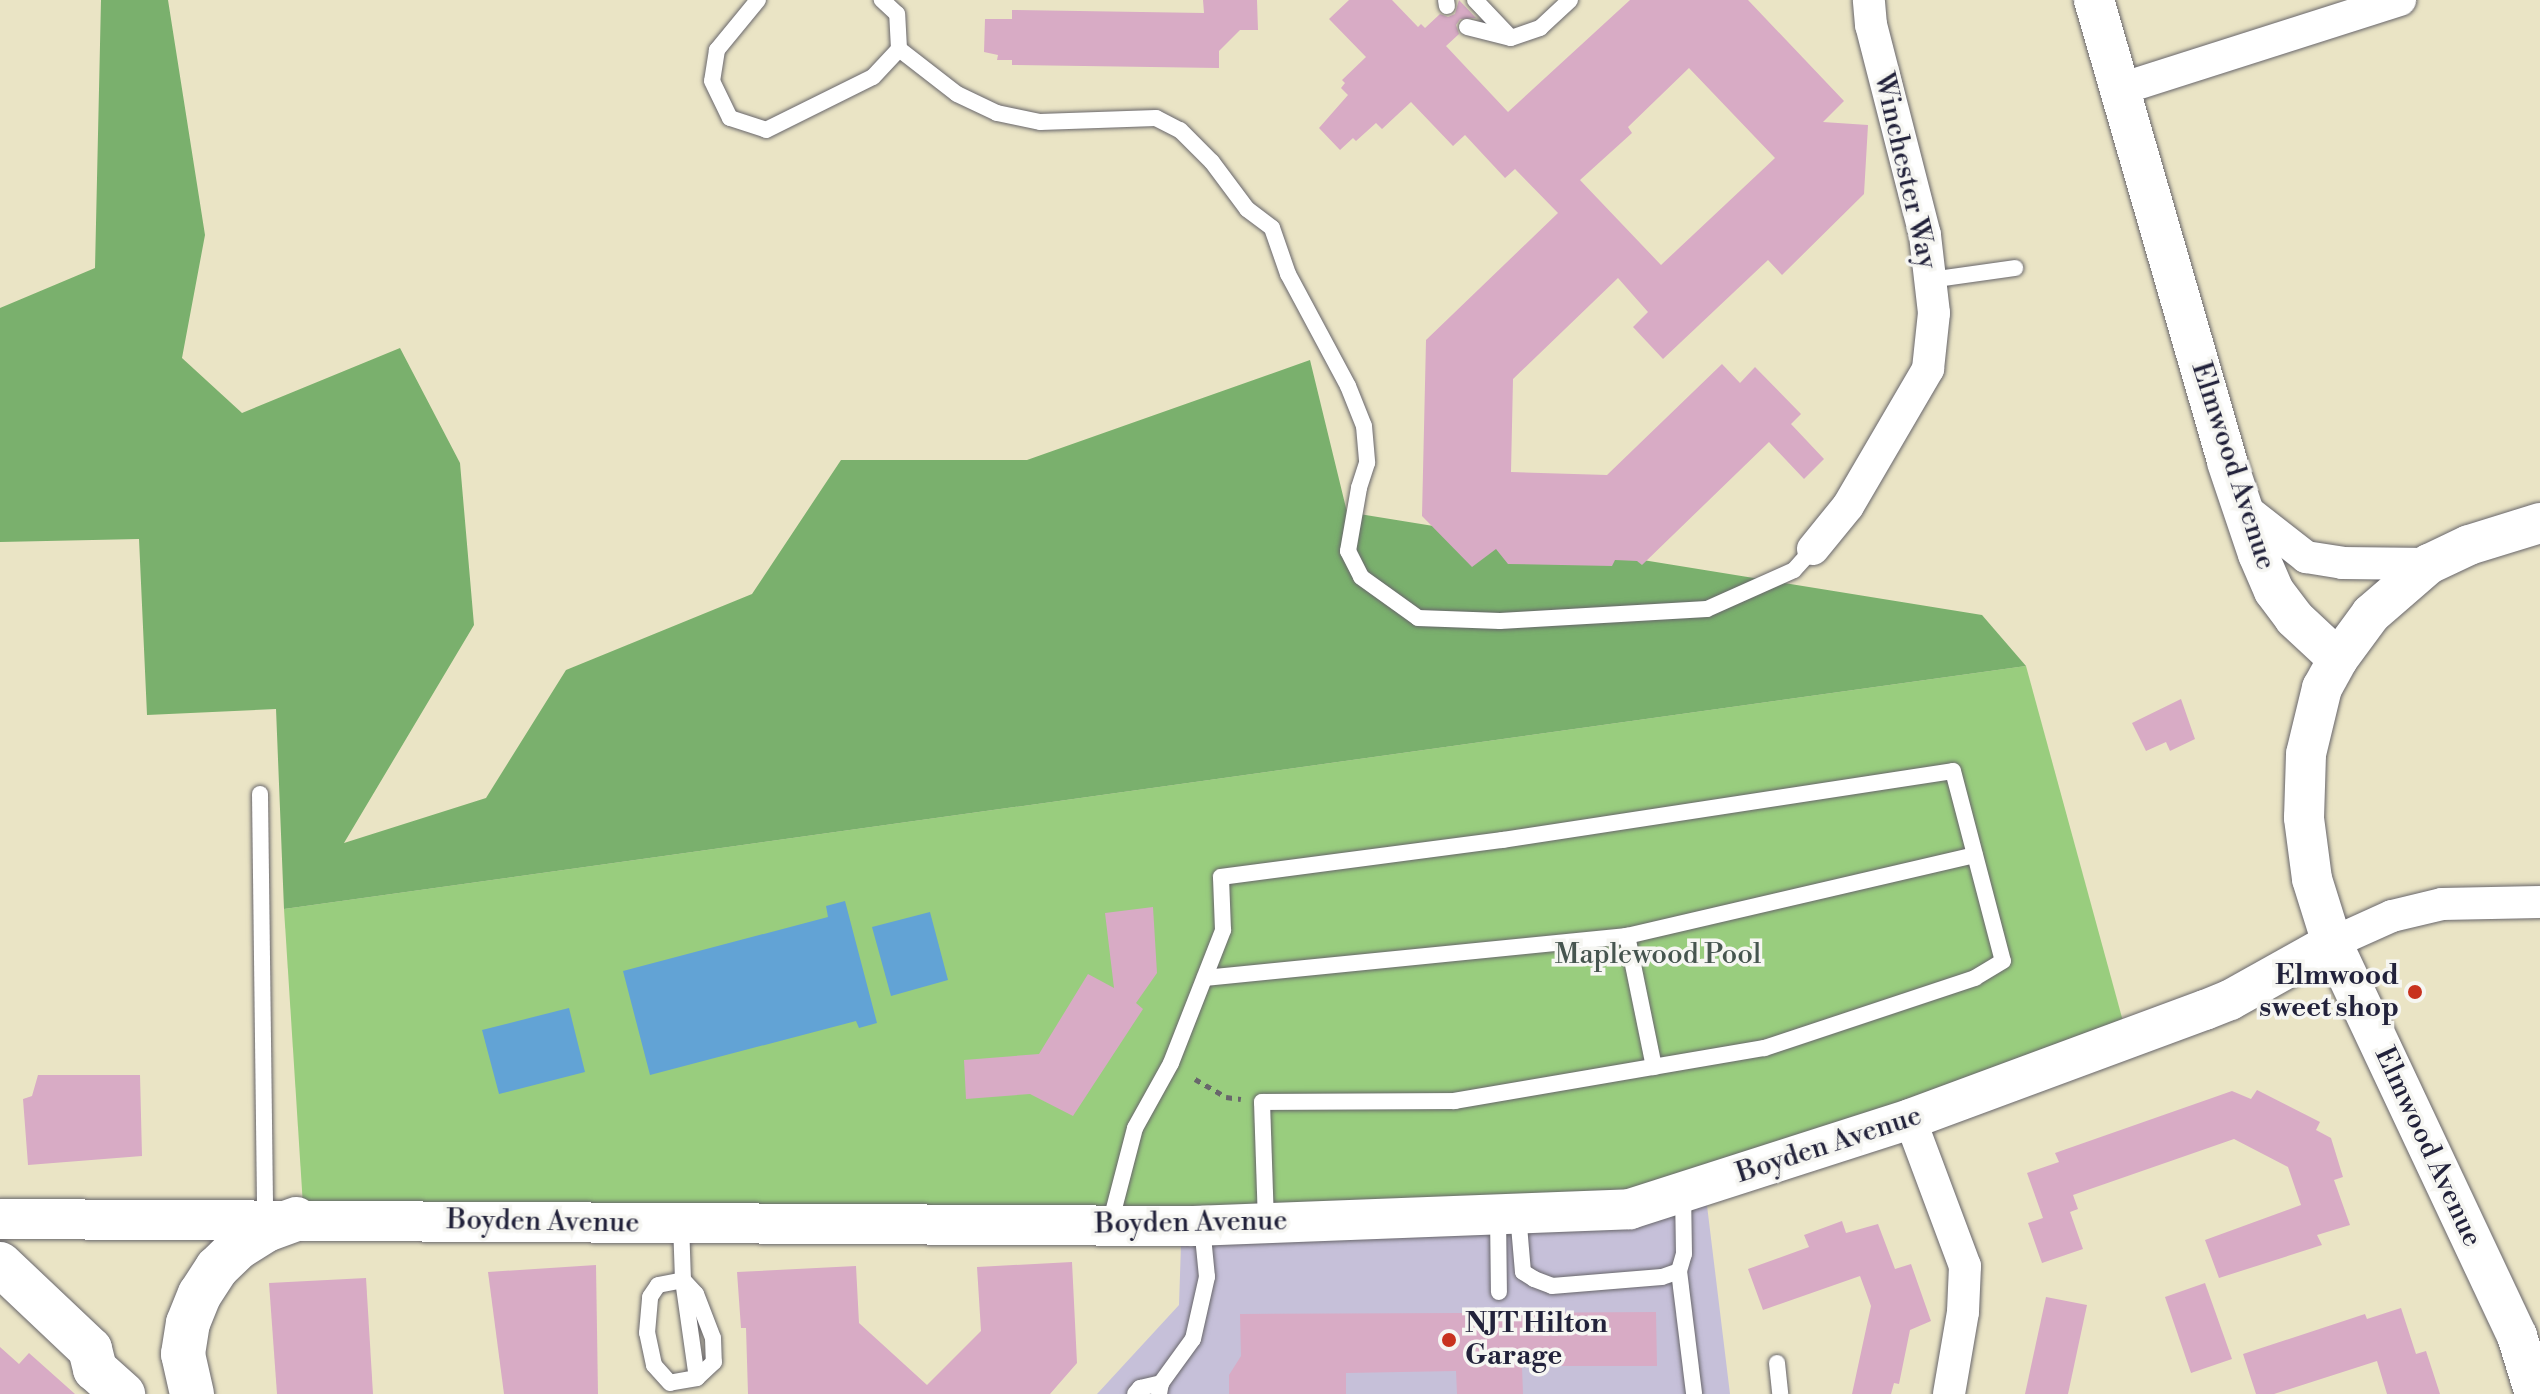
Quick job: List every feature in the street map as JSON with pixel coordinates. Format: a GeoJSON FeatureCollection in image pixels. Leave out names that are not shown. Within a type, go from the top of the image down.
{"type":"FeatureCollection","features":[{"type":"Feature","properties":{"kind":"main road"},"geometry":{"type":"LineString","coordinates":[[192,1394],[183,1354],[188,1323],[200,1294],[217,1268],[239,1247],[281,1219]]}},
{"type":"Feature","properties":{"kind":"main road"},"geometry":{"type":"LineString","coordinates":[[2,1270],[90,1349],[95,1369],[123,1394]]}},
{"type":"Feature","properties":{"kind":"main road"},"geometry":{"type":"LineString","coordinates":[[90,1349],[114,1350],[164,1394]]}},
{"type":"Feature","properties":{"kind":"street","name":"Winchester Way"},"geometry":{"type":"LineString","coordinates":[[1813,549],[1848,506],[1928,369],[1934,313],[1925,235],[1871,25],[1869,0]]}},
{"type":"Feature","properties":{"kind":"street","name":"Elmwood Avenue"},"geometry":{"type":"LineString","coordinates":[[2094,0],[2241,506],[2274,591],[2294,618],[2338,659],[2322,688],[2306,754],[2304,818],[2312,879],[2332,943],[2528,1335],[2535,1394]]}},
{"type":"Feature","properties":{"kind":"street"},"geometry":{"type":"LineString","coordinates":[[2121,89],[2400,0]]}},
{"type":"Feature","properties":{"kind":"street"},"geometry":{"type":"LineString","coordinates":[[2241,506],[2270,532],[2306,557],[2342,563],[2429,564]]}},
{"type":"Feature","properties":{"kind":"street"},"geometry":{"type":"LineString","coordinates":[[2338,659],[2371,614],[2429,564],[2469,545],[2540,523]]}},
{"type":"Feature","properties":{"kind":"street"},"geometry":{"type":"LineString","coordinates":[[2332,943],[2392,916],[2442,904],[2540,902]]}},
{"type":"Feature","properties":{"kind":"street","name":"Boyden Avenue"},"geometry":{"type":"LineString","coordinates":[[0,1219],[1202,1226],[1630,1209],[1910,1119],[2230,1000],[2332,943]]}},
{"type":"Feature","properties":{"kind":"street"},"geometry":{"type":"LineString","coordinates":[[1910,1119],[1965,1266],[1963,1312],[1949,1394]]}},
{"type":"Feature","properties":{"kind":"lane"},"geometry":{"type":"LineString","coordinates":[[758,0],[717,50],[712,81],[730,118],[766,130],[873,77],[899,49],[897,14],[882,0]]}},
{"type":"Feature","properties":{"kind":"lane"},"geometry":{"type":"LineString","coordinates":[[1475,0],[1511,38]]}},
{"type":"Feature","properties":{"kind":"lane"},"geometry":{"type":"LineString","coordinates":[[1467,27],[1511,38],[1540,28],[1570,0]]}},
{"type":"Feature","properties":{"kind":"lane"},"geometry":{"type":"LineString","coordinates":[[899,49],[957,94],[997,113],[1040,122],[1156,118],[1180,130],[1212,162],[1247,209],[1272,228],[1288,274],[1348,386],[1364,426],[1367,463],[1359,488],[1348,551],[1361,577],[1418,618],[1500,621],[1707,609],[1794,570],[1813,549]]}},
{"type":"Feature","properties":{"kind":"lane"},"geometry":{"type":"LineString","coordinates":[[1930,280],[2015,268]]}},
{"type":"Feature","properties":{"kind":"lane"},"geometry":{"type":"LineString","coordinates":[[1109,1225],[1135,1128],[1171,1063],[1223,930],[1221,877],[1503,840],[1953,771],[2003,961],[1975,978],[1764,1048],[1455,1101],[1262,1102],[1266,1223]]}},
{"type":"Feature","properties":{"kind":"lane"},"geometry":{"type":"LineString","coordinates":[[260,794],[281,1219]]}},
{"type":"Feature","properties":{"kind":"lane"},"geometry":{"type":"LineString","coordinates":[[1205,978],[1627,936],[1975,855]]}},
{"type":"Feature","properties":{"kind":"lane"},"geometry":{"type":"LineString","coordinates":[[1627,936],[1654,1067]]}},
{"type":"Feature","properties":{"kind":"lane"},"geometry":{"type":"LineString","coordinates":[[1683,1192],[1684,1254],[1679,1271],[1694,1394]]}},
{"type":"Feature","properties":{"kind":"lane"},"geometry":{"type":"LineString","coordinates":[[1508,1214],[1523,1272],[1552,1286],[1662,1277],[1679,1271]]}},
{"type":"Feature","properties":{"kind":"lane"},"geometry":{"type":"LineString","coordinates":[[1499,1292],[1508,1214]]}},
{"type":"Feature","properties":{"kind":"lane"},"geometry":{"type":"LineString","coordinates":[[681,1223],[683,1280],[696,1294],[713,1338],[714,1362],[697,1378],[670,1383],[654,1365],[647,1333],[650,1297],[658,1285],[683,1280]]}},
{"type":"Feature","properties":{"kind":"lane"},"geometry":{"type":"LineString","coordinates":[[1135,1394],[1140,1388],[1160,1388],[1193,1339],[1207,1277],[1202,1226]]}},
{"type":"Feature","properties":{"kind":"lane"},"geometry":{"type":"LineString","coordinates":[[1777,1363],[1780,1394]]}},
{"type":"Feature","properties":{"kind":"path"},"geometry":{"type":"LineString","coordinates":[[1195,1079],[1226,1097],[1262,1102]]}},
{"type":"Feature","properties":{"kind":"shaded area","name":"NJT Hilton Garage"},"geometry":{"type":"Polygon","coordinates":[[[1705,1189],[1730,1394],[1097,1394],[1179,1305],[1182,1214],[1705,1189]]]}},
{"type":"Feature","properties":{"kind":"green space"},"geometry":{"type":"Polygon","coordinates":[[[101,0],[168,0],[205,235],[182,358],[242,413],[400,348],[460,463],[474,625],[344,843],[486,798],[566,670],[752,594],[841,460],[1027,460],[1310,360],[1347,512],[1982,615],[2026,666],[284,909],[276,709],[147,715],[139,539],[0,542],[0,308],[95,268],[101,0]]]}},
{"type":"Feature","properties":{"kind":"green space","name":"Maplewood Pool"},"geometry":{"type":"Polygon","coordinates":[[[2026,666],[2130,1047],[1705,1189],[1182,1214],[304,1221],[284,909],[2026,666]]]}},
{"type":"Feature","properties":{"kind":"water"},"geometry":{"type":"Polygon","coordinates":[[[845,901],[877,1023],[859,1028],[856,1021],[650,1075],[623,971],[828,917],[826,906],[845,901]]]}},
{"type":"Feature","properties":{"kind":"water"},"geometry":{"type":"Polygon","coordinates":[[[930,912],[948,980],[891,996],[872,927],[930,912]]]}},
{"type":"Feature","properties":{"kind":"water"},"geometry":{"type":"Polygon","coordinates":[[[569,1008],[585,1072],[499,1094],[482,1030],[569,1008]]]}},
{"type":"Feature","properties":{"kind":"building"},"geometry":{"type":"Polygon","coordinates":[[[1203,0],[1257,0],[1258,30],[1240,30],[1219,51],[1219,68],[1012,65],[1012,60],[997,60],[998,55],[984,52],[985,19],[1012,19],[1012,10],[1204,13],[1203,0]]]}},
{"type":"Feature","properties":{"kind":"building"},"geometry":{"type":"Polygon","coordinates":[[[1349,0],[1392,0],[1418,27],[1421,24],[1425,28],[1440,14],[1448,17],[1455,14],[1459,0],[1476,18],[1460,19],[1456,25],[1459,34],[1446,46],[1508,112],[1630,0],[1748,0],[1844,101],[1823,122],[1868,125],[1864,194],[1782,275],[1768,260],[1663,359],[1633,327],[1648,312],[1618,278],[1513,379],[1511,472],[1607,475],[1722,364],[1740,383],[1755,367],[1801,414],[1791,424],[1824,459],[1804,479],[1769,442],[1642,565],[1637,561],[1615,560],[1612,566],[1508,564],[1496,549],[1472,567],[1422,516],[1426,340],[1558,213],[1515,169],[1505,178],[1465,135],[1453,146],[1411,102],[1382,129],[1376,123],[1356,141],[1353,138],[1340,150],[1319,128],[1348,95],[1341,88],[1345,83],[1342,80],[1366,57],[1329,19],[1349,0]],[[1689,68],[1628,127],[1632,133],[1580,180],[1661,265],[1775,158],[1689,68]]]}},
{"type":"Feature","properties":{"kind":"building"},"geometry":{"type":"Polygon","coordinates":[[[2181,699],[2195,739],[2170,751],[2166,742],[2146,751],[2132,723],[2181,699]]]}},
{"type":"Feature","properties":{"kind":"building"},"geometry":{"type":"Polygon","coordinates":[[[1153,907],[1157,973],[1136,1003],[1143,1009],[1073,1116],[1030,1094],[966,1099],[964,1060],[1039,1054],[1088,974],[1114,988],[1105,913],[1153,907]]]}},
{"type":"Feature","properties":{"kind":"building"},"geometry":{"type":"Polygon","coordinates":[[[38,1075],[140,1075],[142,1156],[28,1165],[23,1099],[32,1096],[38,1075]]]}},
{"type":"Feature","properties":{"kind":"building"},"geometry":{"type":"Polygon","coordinates":[[[2257,1090],[2320,1122],[2316,1130],[2331,1138],[2343,1177],[2334,1180],[2350,1225],[2317,1235],[2322,1245],[2219,1278],[2205,1240],[2301,1205],[2288,1167],[2234,1139],[2073,1195],[2078,1209],[2070,1212],[2083,1249],[2042,1263],[2028,1223],[2043,1218],[2027,1173],[2059,1162],[2055,1153],[2232,1091],[2251,1099],[2257,1090]]]}},
{"type":"Feature","properties":{"kind":"building"},"geometry":{"type":"Polygon","coordinates":[[[1842,1221],[1846,1233],[1878,1224],[1895,1269],[1911,1264],[1931,1321],[1910,1330],[1899,1384],[1894,1383],[1891,1394],[1852,1394],[1871,1306],[1860,1276],[1763,1310],[1748,1269],[1809,1247],[1804,1235],[1842,1221]]]}},
{"type":"Feature","properties":{"kind":"building"},"geometry":{"type":"Polygon","coordinates":[[[1072,1262],[1077,1363],[1050,1394],[748,1394],[746,1328],[741,1328],[737,1272],[856,1266],[859,1323],[927,1385],[981,1331],[977,1267],[1072,1262]]]}},
{"type":"Feature","properties":{"kind":"building"},"geometry":{"type":"Polygon","coordinates":[[[596,1265],[598,1394],[504,1394],[488,1272],[596,1265]]]}},
{"type":"Feature","properties":{"kind":"building"},"geometry":{"type":"Polygon","coordinates":[[[366,1278],[373,1394],[277,1394],[269,1283],[366,1278]]]}},
{"type":"Feature","properties":{"kind":"building"},"geometry":{"type":"Polygon","coordinates":[[[2205,1283],[2232,1359],[2191,1373],[2165,1297],[2205,1283]]]}},
{"type":"Feature","properties":{"kind":"building"},"geometry":{"type":"Polygon","coordinates":[[[2046,1297],[2087,1305],[2068,1394],[2025,1394],[2046,1297]]]}},
{"type":"Feature","properties":{"kind":"building"},"geometry":{"type":"Polygon","coordinates":[[[2401,1308],[2416,1354],[2426,1351],[2440,1394],[2387,1394],[2377,1361],[2274,1394],[2256,1394],[2243,1354],[2365,1314],[2367,1319],[2401,1308]]]}},
{"type":"Feature","properties":{"kind":"building","name":"NJT Hilton Garage"},"geometry":{"type":"Polygon","coordinates":[[[1656,1312],[1657,1366],[1522,1366],[1523,1394],[1457,1394],[1456,1371],[1346,1373],[1346,1394],[1229,1394],[1229,1375],[1241,1356],[1240,1314],[1656,1312]]]}},
{"type":"Feature","properties":{"kind":"building"},"geometry":{"type":"Polygon","coordinates":[[[0,1347],[19,1364],[29,1353],[75,1394],[0,1394],[0,1347]]]}},
{"type":"Feature","properties":{"kind":"place","name":"Elmwood sweet shop"},"geometry":{"type":"Point","coordinates":[2415,992]}},
{"type":"Feature","properties":{"kind":"place","name":"NJT Hilton Garage"},"geometry":{"type":"Point","coordinates":[1449,1340]}}]}
